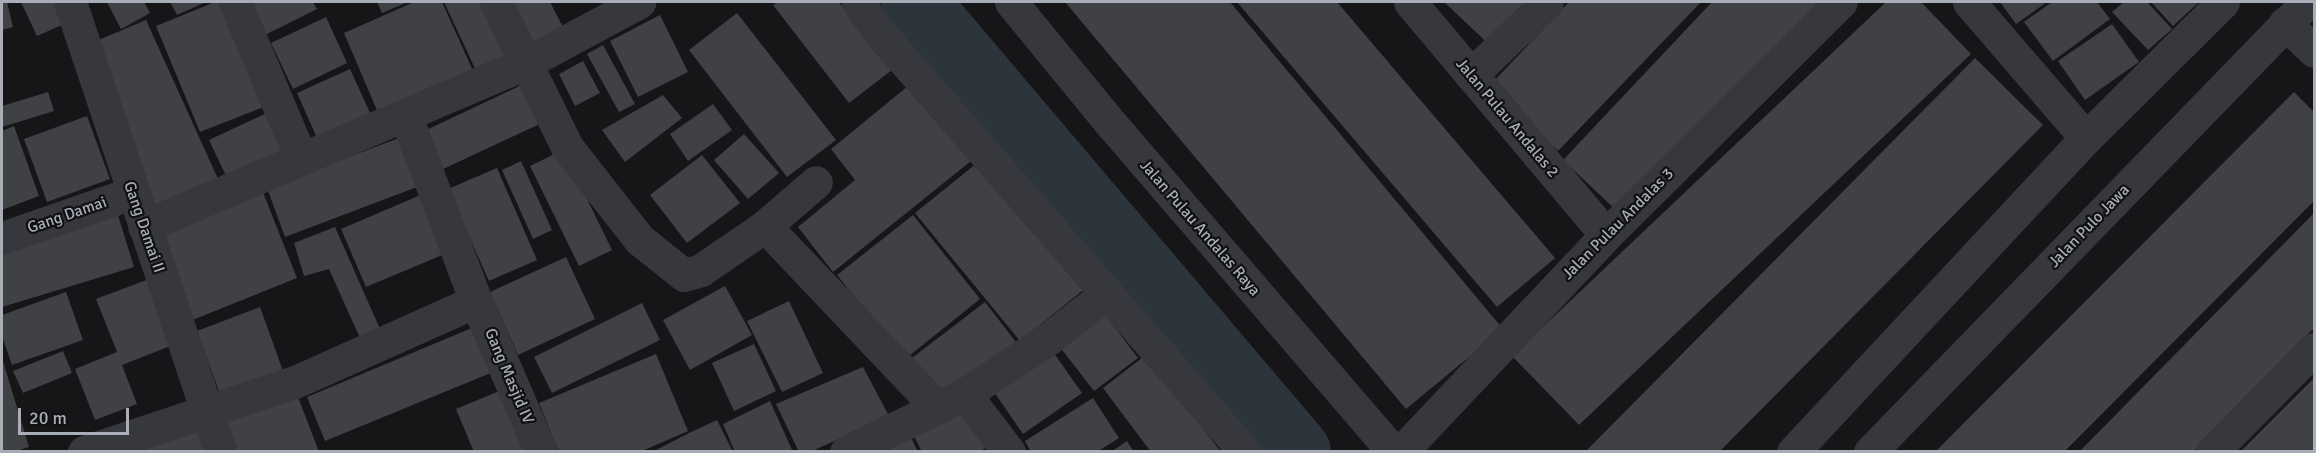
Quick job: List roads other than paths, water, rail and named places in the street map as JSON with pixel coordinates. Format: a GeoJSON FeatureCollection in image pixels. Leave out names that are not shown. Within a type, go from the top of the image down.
{"type":"FeatureCollection","features":[{"type":"Feature","properties":{"kind":"street","name":"Gang Damai II"},"geometry":{"type":"LineString","coordinates":[[70,2],[132,193],[221,452]]}},
{"type":"Feature","properties":{"kind":"street"},"geometry":{"type":"LineString","coordinates":[[235,2],[301,158]]}},
{"type":"Feature","properties":{"kind":"street"},"geometry":{"type":"LineString","coordinates":[[496,2],[524,64],[567,147],[615,212],[640,240],[684,275],[701,270],[765,226],[816,182]]}},
{"type":"Feature","properties":{"kind":"street"},"geometry":{"type":"LineString","coordinates":[[144,226],[301,158],[406,117],[524,64],[639,2]]}},
{"type":"Feature","properties":{"kind":"street"},"geometry":{"type":"LineString","coordinates":[[858,2],[879,32],[1245,452]]}},
{"type":"Feature","properties":{"kind":"street","name":"Jalan Pulau Andalas Raya"},"geometry":{"type":"LineString","coordinates":[[1011,2],[1120,135],[1393,452]]}},
{"type":"Feature","properties":{"kind":"street","name":"Jalan Pulau Andalas 2"},"geometry":{"type":"LineString","coordinates":[[1410,2],[1606,234]]}},
{"type":"Feature","properties":{"kind":"street"},"geometry":{"type":"LineString","coordinates":[[1471,75],[1547,2]]}},
{"type":"Feature","properties":{"kind":"street","name":"Jalan Pulau Andalas 3"},"geometry":{"type":"LineString","coordinates":[[1401,452],[1606,234],[1841,2]]}},
{"type":"Feature","properties":{"kind":"street"},"geometry":{"type":"LineString","coordinates":[[1970,2],[2086,138]]}},
{"type":"Feature","properties":{"kind":"street"},"geometry":{"type":"LineString","coordinates":[[1793,452],[2086,138],[2223,2]]}},
{"type":"Feature","properties":{"kind":"street"},"geometry":{"type":"LineString","coordinates":[[2296,12],[2314,51]]}},
{"type":"Feature","properties":{"kind":"street","name":"Jalan Pulo Jawa"},"geometry":{"type":"LineString","coordinates":[[1870,452],[2296,12]]}},
{"type":"Feature","properties":{"kind":"street","name":"Gang Masjid IV"},"geometry":{"type":"LineString","coordinates":[[406,117],[476,301],[541,452]]}},
{"type":"Feature","properties":{"kind":"street","name":"Gang Damai"},"geometry":{"type":"LineString","coordinates":[[2,238],[132,193]]}},
{"type":"Feature","properties":{"kind":"street"},"geometry":{"type":"LineString","coordinates":[[765,226],[1009,452]]}},
{"type":"Feature","properties":{"kind":"street"},"geometry":{"type":"LineString","coordinates":[[846,452],[952,401],[1048,339],[1107,293]]}},
{"type":"Feature","properties":{"kind":"street"},"geometry":{"type":"LineString","coordinates":[[84,452],[207,408],[295,382],[476,301]]}},
{"type":"Feature","properties":{"kind":"street"},"geometry":{"type":"LineString","coordinates":[[2211,452],[2314,349]]}},
{"type":"Feature","properties":{"kind":"waterway"},"geometry":{"type":"LineString","coordinates":[[915,2],[1297,452]]}}]}
